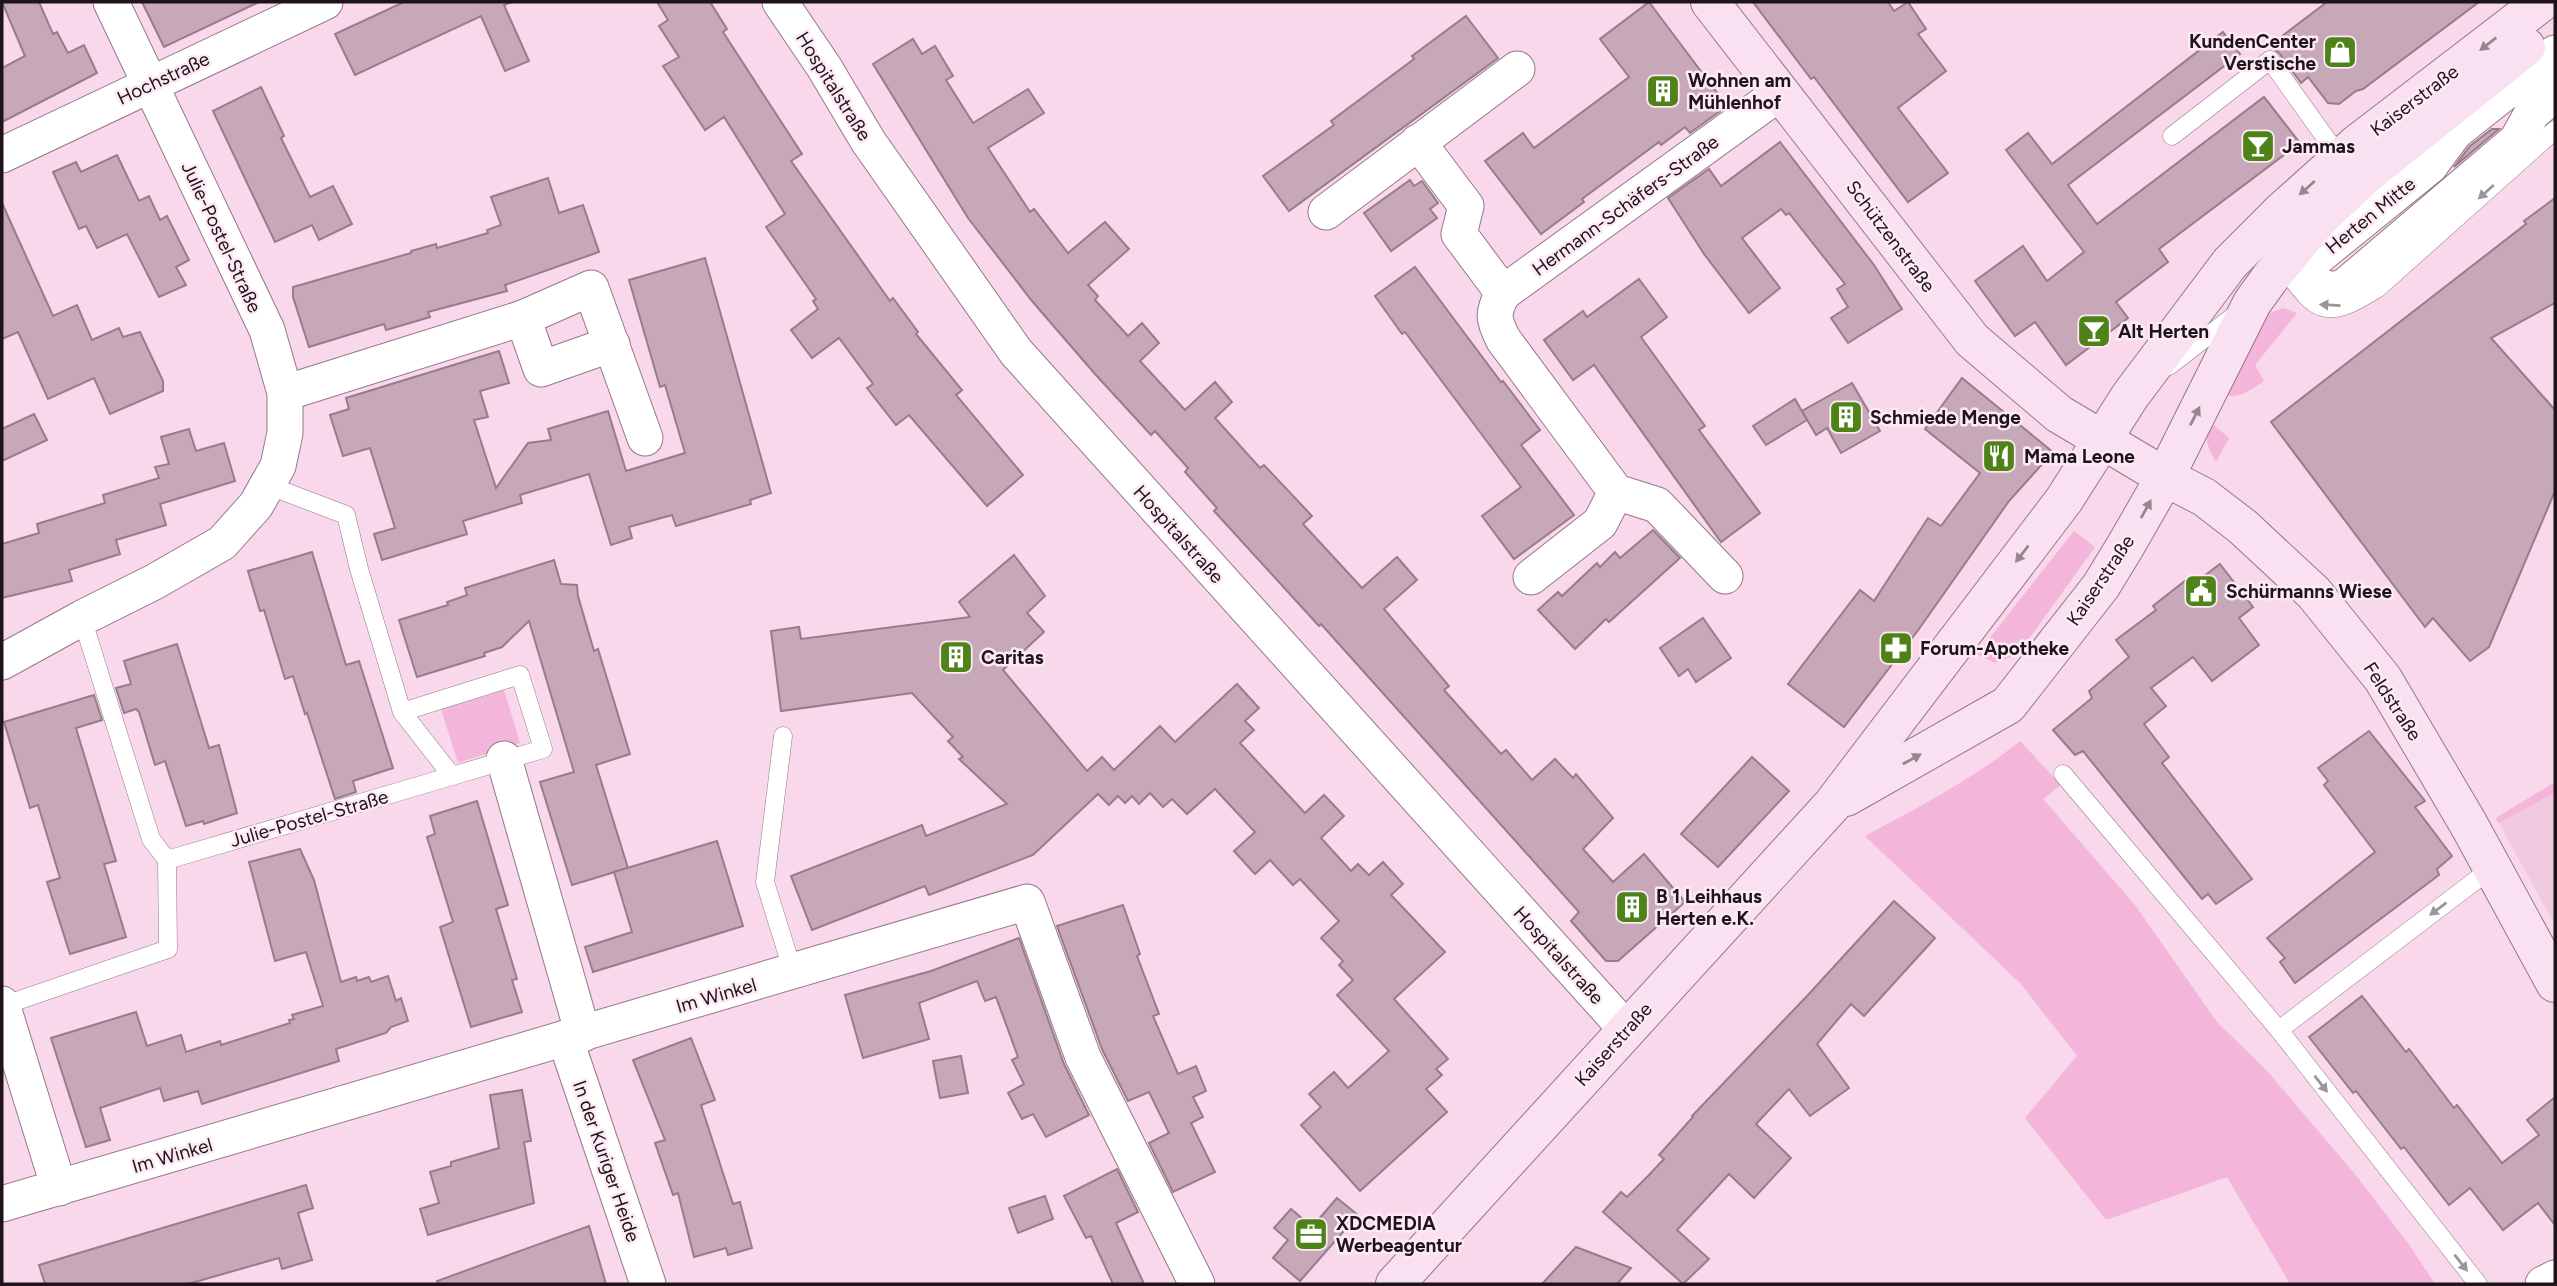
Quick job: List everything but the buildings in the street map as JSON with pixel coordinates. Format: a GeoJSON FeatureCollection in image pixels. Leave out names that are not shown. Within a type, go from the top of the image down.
{"type":"FeatureCollection","features":[{"type":"Feature","properties":{"kind":"main road","name":"Schützenstraße"},"geometry":{"type":"LineString","coordinates":[[1710,2],[1972,340],[2059,414],[2165,477]]}},
{"type":"Feature","properties":{"kind":"main road","name":"Kaiserstraße"},"geometry":{"type":"LineString","coordinates":[[1395,1284],[1832,804],[2064,500],[2130,396],[2230,263],[2340,158],[2542,2]]}},
{"type":"Feature","properties":{"kind":"main road","name":"Kaiserstraße"},"geometry":{"type":"LineString","coordinates":[[1832,804],[2008,705],[2101,586],[2165,477],[2252,303],[2270,278],[2319,219],[2349,192],[2555,24]]}},
{"type":"Feature","properties":{"kind":"main road","name":"Feldstraße"},"geometry":{"type":"LineString","coordinates":[[2165,477],[2204,497],[2242,527],[2314,593],[2383,679],[2492,867],[2555,983]]}},
{"type":"Feature","properties":{"kind":"street","name":"Julie-Postel-Straße"},"geometry":{"type":"LineString","coordinates":[[2,662],[222,543],[257,505],[278,466],[285,433],[285,393],[267,330],[111,2]]}},
{"type":"Feature","properties":{"kind":"street","name":"Hochstraße"},"geometry":{"type":"LineString","coordinates":[[2,155],[325,2]]}},
{"type":"Feature","properties":{"kind":"street","name":"Hospitalstraße"},"geometry":{"type":"LineString","coordinates":[[780,2],[824,67],[868,141],[1016,352],[1626,1029]]}},
{"type":"Feature","properties":{"kind":"street","name":"Herten Mitte"},"geometry":{"type":"LineString","coordinates":[[2555,53],[2455,132],[2431,166],[2314,260],[2311,274],[2318,286],[2334,290],[2345,286],[2517,140],[2532,113],[2555,94]]}},
{"type":"Feature","properties":{"kind":"street"},"geometry":{"type":"LineString","coordinates":[[1325,212],[1517,69]]}},
{"type":"Feature","properties":{"kind":"street","name":"Hermann-Schäfers-Straße"},"geometry":{"type":"LineString","coordinates":[[1503,293],[1781,92]]}},
{"type":"Feature","properties":{"kind":"street"},"geometry":{"type":"LineString","coordinates":[[1418,142],[1466,206],[1459,234],[1503,293],[1494,308],[1495,323],[1503,339],[1616,492],[1657,505],[1725,576]]}},
{"type":"Feature","properties":{"kind":"street"},"geometry":{"type":"LineString","coordinates":[[285,393],[523,318],[591,288],[645,438]]}},
{"type":"Feature","properties":{"kind":"street"},"geometry":{"type":"LineString","coordinates":[[523,318],[541,369],[612,344]]}},
{"type":"Feature","properties":{"kind":"street"},"geometry":{"type":"LineString","coordinates":[[1531,577],[1600,523],[1616,492]]}},
{"type":"Feature","properties":{"kind":"street"},"geometry":{"type":"LineString","coordinates":[[504,760],[574,1036]]}},
{"type":"Feature","properties":{"kind":"street","name":"Im Winkel"},"geometry":{"type":"LineString","coordinates":[[2,1204],[1027,902],[1083,1057],[1197,1284]]}},
{"type":"Feature","properties":{"kind":"street"},"geometry":{"type":"LineString","coordinates":[[2,1005],[59,1188]]}},
{"type":"Feature","properties":{"kind":"street","name":"In der Kuriger Heide"},"geometry":{"type":"LineString","coordinates":[[574,1036],[648,1284]]}},
{"type":"Feature","properties":{"kind":"street"},"geometry":{"type":"LineString","coordinates":[[2543,1284],[2555,1278]]}},
{"type":"Feature","properties":{"kind":"lane"},"geometry":{"type":"LineString","coordinates":[[2252,303],[2290,276],[2409,165],[2555,42]]}},
{"type":"Feature","properties":{"kind":"lane"},"geometry":{"type":"LineString","coordinates":[[2172,136],[2270,60],[2340,158]]}},
{"type":"Feature","properties":{"kind":"lane"},"geometry":{"type":"LineString","coordinates":[[2290,276],[2309,298],[2322,307],[2350,305],[2378,288],[2555,130]]}},
{"type":"Feature","properties":{"kind":"lane","name":"Kaiserstraße"},"geometry":{"type":"LineString","coordinates":[[2130,396],[2252,303]]}},
{"type":"Feature","properties":{"kind":"lane"},"geometry":{"type":"LineString","coordinates":[[267,485],[346,515],[359,569],[402,712],[452,776]]}},
{"type":"Feature","properties":{"kind":"lane"},"geometry":{"type":"LineString","coordinates":[[2,1005],[168,949],[167,860],[151,839],[82,618]]}},
{"type":"Feature","properties":{"kind":"lane","name":"Julie-Postel-Straße"},"geometry":{"type":"LineString","coordinates":[[167,860],[543,749],[520,675],[402,712]]}},
{"type":"Feature","properties":{"kind":"lane"},"geometry":{"type":"LineString","coordinates":[[783,736],[765,882],[793,972]]}},
{"type":"Feature","properties":{"kind":"lane"},"geometry":{"type":"LineString","coordinates":[[2063,774],[2279,1030],[2478,1284]]}},
{"type":"Feature","properties":{"kind":"lane"},"geometry":{"type":"LineString","coordinates":[[2279,1030],[2492,867]]}},
{"type":"Feature","properties":{"kind":"shaded area"},"geometry":{"type":"Polygon","coordinates":[[[2283,308],[2297,313],[2255,365],[2264,381],[2236,396],[2218,393],[2263,316],[2283,308]]]}},
{"type":"Feature","properties":{"kind":"shaded area"},"geometry":{"type":"Polygon","coordinates":[[[2208,420],[2229,438],[2216,462],[2207,442],[2208,420]]]}},
{"type":"Feature","properties":{"kind":"shaded area"},"geometry":{"type":"Polygon","coordinates":[[[2074,531],[2095,547],[2018,654],[1995,663],[1977,654],[2074,531]]]}},
{"type":"Feature","properties":{"kind":"shaded area"},"geometry":{"type":"Polygon","coordinates":[[[504,690],[520,743],[458,763],[441,709],[504,690]]]}},
{"type":"Feature","properties":{"kind":"shaded area"},"geometry":{"type":"Polygon","coordinates":[[[2020,741],[2061,785],[2043,799],[2135,905],[2217,1022],[2268,1072],[2354,1173],[2408,1243],[2435,1284],[2290,1284],[2227,1177],[2106,1220],[2025,1118],[2077,1056],[2021,984],[1865,836],[1965,780],[2020,741]]]}},
{"type":"Feature","properties":{"kind":"shaded area"},"geometry":{"type":"Polygon","coordinates":[[[2555,782],[2555,925],[2496,818],[2555,782]]]}},
{"type":"Feature","properties":{"kind":"shaded area"},"geometry":{"type":"Polygon","coordinates":[[[2555,782],[2555,793],[2498,823],[2496,818],[2555,782]]]}},
{"type":"Feature","properties":{"kind":"place","name":"KundenCenter Verstische"},"geometry":{"type":"Point","coordinates":[2340,52]}},
{"type":"Feature","properties":{"kind":"place","name":"Wohnen am Mühlenhof"},"geometry":{"type":"Point","coordinates":[1663,91]}},
{"type":"Feature","properties":{"kind":"place","name":"Jammas"},"geometry":{"type":"Point","coordinates":[2258,146]}},
{"type":"Feature","properties":{"kind":"place","name":"Alt Herten"},"geometry":{"type":"Point","coordinates":[2094,331]}},
{"type":"Feature","properties":{"kind":"place","name":"Schmiede Menge"},"geometry":{"type":"Point","coordinates":[1846,417]}},
{"type":"Feature","properties":{"kind":"place","name":"Mama Leone"},"geometry":{"type":"Point","coordinates":[1999,456]}},
{"type":"Feature","properties":{"kind":"place","name":"Schürmanns Wiese"},"geometry":{"type":"Point","coordinates":[2201,591]}},
{"type":"Feature","properties":{"kind":"place","name":"Forum-Apotheke"},"geometry":{"type":"Point","coordinates":[1896,648]}},
{"type":"Feature","properties":{"kind":"place","name":"Caritas"},"geometry":{"type":"Point","coordinates":[956,657]}},
{"type":"Feature","properties":{"kind":"place","name":"B 1 Leihhaus Herten e.K."},"geometry":{"type":"Point","coordinates":[1632,907]}},
{"type":"Feature","properties":{"kind":"place","name":"XDCMEDIA Werbeagentur"},"geometry":{"type":"Point","coordinates":[1311,1234]}}]}
